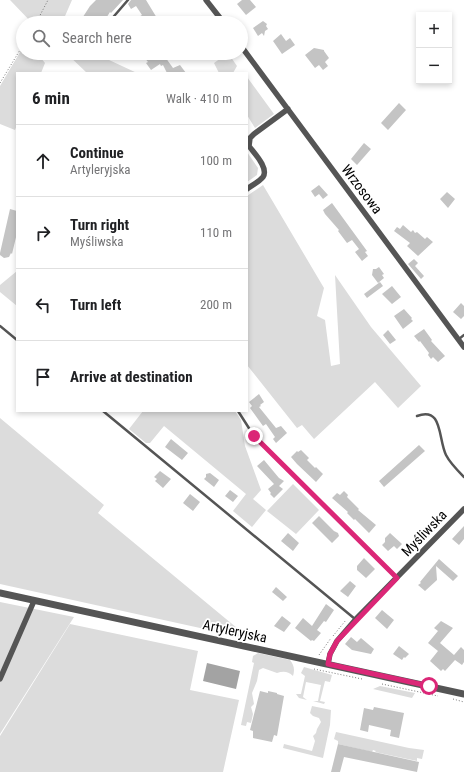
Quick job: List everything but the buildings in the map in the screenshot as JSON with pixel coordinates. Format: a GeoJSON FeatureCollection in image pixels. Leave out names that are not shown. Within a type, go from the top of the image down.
{"type":"FeatureCollection","features":[{"type":"Feature","properties":{"kind":"street"},"geometry":{"type":"LineString","coordinates":[[206,0],[219,16]]}},
{"type":"Feature","properties":{"kind":"street","name":"Wrzosowa"},"geometry":{"type":"LineString","coordinates":[[248,55],[464,347]]}},
{"type":"Feature","properties":{"kind":"street"},"geometry":{"type":"LineString","coordinates":[[248,188],[262,178],[264,172],[262,164],[250,146],[250,138],[288,109]]}},
{"type":"Feature","properties":{"kind":"street","name":"Myśliwska"},"geometry":{"type":"LineString","coordinates":[[328,664],[330,654],[337,641],[464,509]]}},
{"type":"Feature","properties":{"kind":"street","name":"Artyleryjska"},"geometry":{"type":"LineString","coordinates":[[0,593],[464,694]]}},
{"type":"Feature","properties":{"kind":"street"},"geometry":{"type":"LineString","coordinates":[[0,679],[34,601]]}},
{"type":"Feature","properties":{"kind":"lane"},"geometry":{"type":"LineString","coordinates":[[114,16],[128,0]]}},
{"type":"Feature","properties":{"kind":"lane"},"geometry":{"type":"LineString","coordinates":[[0,326],[16,339]]}},
{"type":"Feature","properties":{"kind":"lane"},"geometry":{"type":"LineString","coordinates":[[458,339],[464,335]]}},
{"type":"Feature","properties":{"kind":"lane"},"geometry":{"type":"LineString","coordinates":[[104,412],[356,620]]}},
{"type":"Feature","properties":{"kind":"lane"},"geometry":{"type":"LineString","coordinates":[[239,412],[254,436],[397,578]]}},
{"type":"Feature","properties":{"kind":"lane"},"geometry":{"type":"LineString","coordinates":[[417,416],[424,414],[432,415],[437,421],[441,444],[446,456],[464,477]]}},
{"type":"Feature","properties":{"kind":"path"},"geometry":{"type":"LineString","coordinates":[[40,16],[48,0]]}},
{"type":"Feature","properties":{"kind":"path"},"geometry":{"type":"LineString","coordinates":[[0,83],[16,57]]}},
{"type":"Feature","properties":{"kind":"path"},"geometry":{"type":"LineString","coordinates":[[312,667],[316,670],[363,680]]}},
{"type":"Feature","properties":{"kind":"path"},"geometry":{"type":"LineString","coordinates":[[377,683],[440,696]]}},
{"type":"Feature","properties":{"kind":"path"},"geometry":{"type":"LineString","coordinates":[[451,699],[464,702]]}},
{"type":"Feature","properties":{"kind":"shaded area"},"geometry":{"type":"Polygon","coordinates":[[[10,0],[72,0],[65,16],[25,16],[10,0]]]}},
{"type":"Feature","properties":{"kind":"shaded area"},"geometry":{"type":"Polygon","coordinates":[[[16,59],[43,60],[45,63],[41,72],[16,72],[15,130],[0,124],[0,86],[16,59]]]}},
{"type":"Feature","properties":{"kind":"shaded area"},"geometry":{"type":"Polygon","coordinates":[[[73,60],[109,60],[135,72],[86,72],[73,60]]]}},
{"type":"Feature","properties":{"kind":"shaded area"},"geometry":{"type":"Polygon","coordinates":[[[218,60],[233,60],[237,66],[234,72],[218,72],[214,63],[218,60]]]}},
{"type":"Feature","properties":{"kind":"shaded area"},"geometry":{"type":"Polygon","coordinates":[[[248,78],[274,114],[255,128],[248,117],[248,78]]]}},
{"type":"Feature","properties":{"kind":"shaded area"},"geometry":{"type":"Polygon","coordinates":[[[248,153],[258,168],[257,175],[248,181],[248,153]]]}},
{"type":"Feature","properties":{"kind":"shaded area"},"geometry":{"type":"Polygon","coordinates":[[[263,185],[324,288],[317,316],[325,320],[331,366],[340,364],[335,275],[371,327],[421,386],[398,408],[375,382],[314,439],[302,425],[297,428],[248,366],[248,195],[263,185]]]}},
{"type":"Feature","properties":{"kind":"shaded area"},"geometry":{"type":"Polygon","coordinates":[[[16,272],[16,305],[0,292],[0,285],[16,272]]]}},
{"type":"Feature","properties":{"kind":"shaded area"},"geometry":{"type":"Polygon","coordinates":[[[142,412],[236,412],[241,420],[245,446],[261,490],[253,499],[266,510],[252,527],[233,511],[246,494],[164,426],[150,443],[146,443],[129,429],[142,412]]]}},
{"type":"Feature","properties":{"kind":"shaded area"},"geometry":{"type":"Polygon","coordinates":[[[0,418],[104,505],[98,513],[243,633],[241,637],[0,584],[0,418]]]}},
{"type":"Feature","properties":{"kind":"shaded area"},"geometry":{"type":"Polygon","coordinates":[[[293,484],[319,510],[296,534],[267,511],[293,484]]]}},
{"type":"Feature","properties":{"kind":"shaded area"},"geometry":{"type":"Polygon","coordinates":[[[0,602],[74,617],[0,734],[0,602]]]}},
{"type":"Feature","properties":{"kind":"shaded area"},"geometry":{"type":"Polygon","coordinates":[[[70,624],[198,651],[190,690],[239,700],[223,772],[0,772],[0,736],[70,624]]]}},
{"type":"Feature","properties":{"kind":"shaded area"},"geometry":{"type":"Polygon","coordinates":[[[258,653],[290,660],[294,668],[294,674],[293,676],[285,672],[277,673],[263,668],[259,670],[257,681],[252,693],[254,704],[251,707],[253,714],[251,723],[247,722],[246,726],[241,725],[254,663],[252,662],[253,656],[258,653]]]}},
{"type":"Feature","properties":{"kind":"shaded area"},"geometry":{"type":"Polygon","coordinates":[[[207,663],[240,671],[236,689],[203,681],[207,663]]]}},
{"type":"Feature","properties":{"kind":"shaded area"},"geometry":{"type":"Polygon","coordinates":[[[304,667],[332,675],[330,682],[325,681],[320,701],[325,702],[324,704],[313,701],[318,701],[321,685],[306,682],[303,697],[307,700],[299,698],[296,694],[301,694],[305,676],[301,673],[304,667]]]}},
{"type":"Feature","properties":{"kind":"shaded area"},"geometry":{"type":"Polygon","coordinates":[[[380,686],[415,693],[412,698],[373,689],[380,686]]]}},
{"type":"Feature","properties":{"kind":"shaded area"},"geometry":{"type":"Polygon","coordinates":[[[312,706],[331,710],[330,725],[323,758],[283,748],[284,744],[312,751],[315,741],[313,736],[321,722],[319,718],[310,713],[312,706]]]}},
{"type":"Feature","properties":{"kind":"shaded area"},"geometry":{"type":"Polygon","coordinates":[[[336,732],[424,750],[422,759],[417,758],[417,761],[375,752],[376,751],[373,750],[372,752],[338,744],[338,741],[334,739],[336,732]]]}},
{"type":"Feature","properties":{"kind":"route"},"geometry":{"type":"LineString","coordinates":[[254,436],[397,578],[337,641],[330,654],[328,664],[429,686]]}}]}
